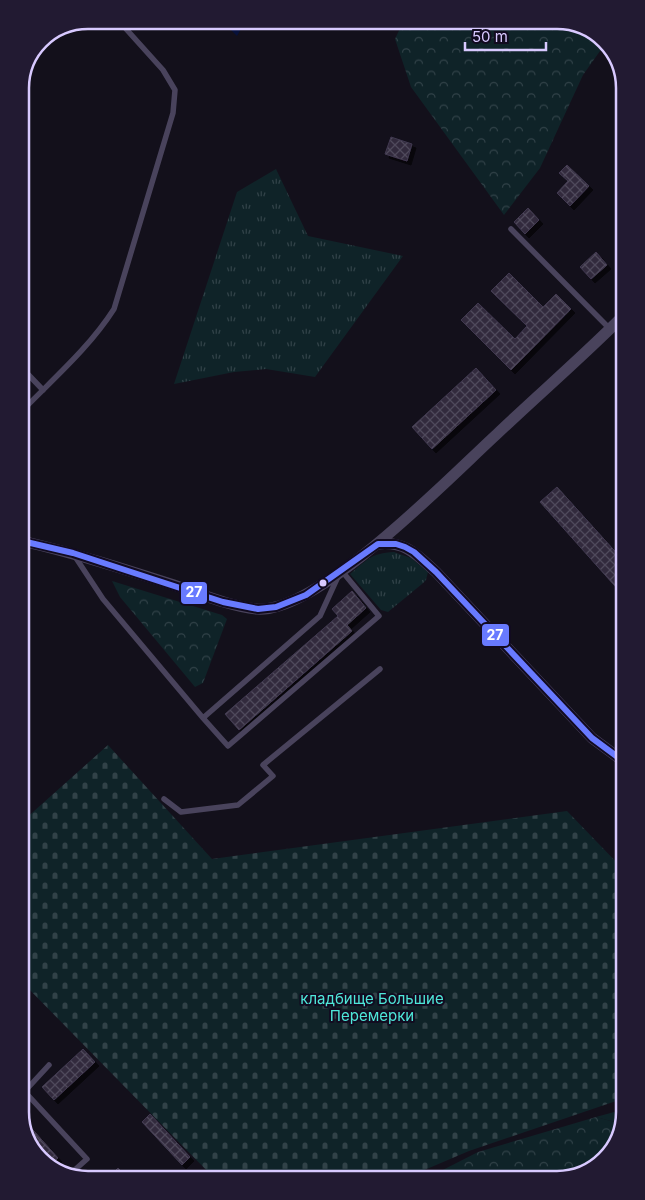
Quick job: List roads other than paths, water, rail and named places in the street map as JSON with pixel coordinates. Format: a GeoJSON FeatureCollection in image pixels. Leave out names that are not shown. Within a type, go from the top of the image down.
{"type":"FeatureCollection","features":[{"type":"Feature","properties":{"kind":"street"},"geometry":{"type":"LineString","coordinates":[[29,543],[73,553],[224,602],[258,609],[276,607],[297,600],[378,544],[616,323]]}},
{"type":"Feature","properties":{"kind":"street"},"geometry":{"type":"LineString","coordinates":[[378,544],[396,544],[414,552],[436,572],[592,738],[616,755]]}},
{"type":"Feature","properties":{"kind":"lane"},"geometry":{"type":"LineString","coordinates":[[29,405],[83,351],[102,328],[114,309],[173,113],[175,90],[163,70],[126,29]]}},
{"type":"Feature","properties":{"kind":"lane"},"geometry":{"type":"LineString","coordinates":[[511,230],[610,329]]}},
{"type":"Feature","properties":{"kind":"lane"},"geometry":{"type":"LineString","coordinates":[[29,375],[43,390]]}},
{"type":"Feature","properties":{"kind":"lane"},"geometry":{"type":"LineString","coordinates":[[73,553],[103,600],[203,718],[228,746],[379,616],[341,570],[320,616],[203,718]]}},
{"type":"Feature","properties":{"kind":"lane"},"geometry":{"type":"LineString","coordinates":[[164,799],[181,812],[238,805],[273,776],[263,765],[380,669]]}},
{"type":"Feature","properties":{"kind":"lane"},"geometry":{"type":"LineString","coordinates":[[29,1088],[49,1065]]}},
{"type":"Feature","properties":{"kind":"lane"},"geometry":{"type":"LineString","coordinates":[[29,1096],[87,1159],[75,1170]]}},
{"type":"Feature","properties":{"kind":"park label","name":"кладбище Большие Перемерки"},"geometry":{"type":"Point","coordinates":[372,1008]}}]}
